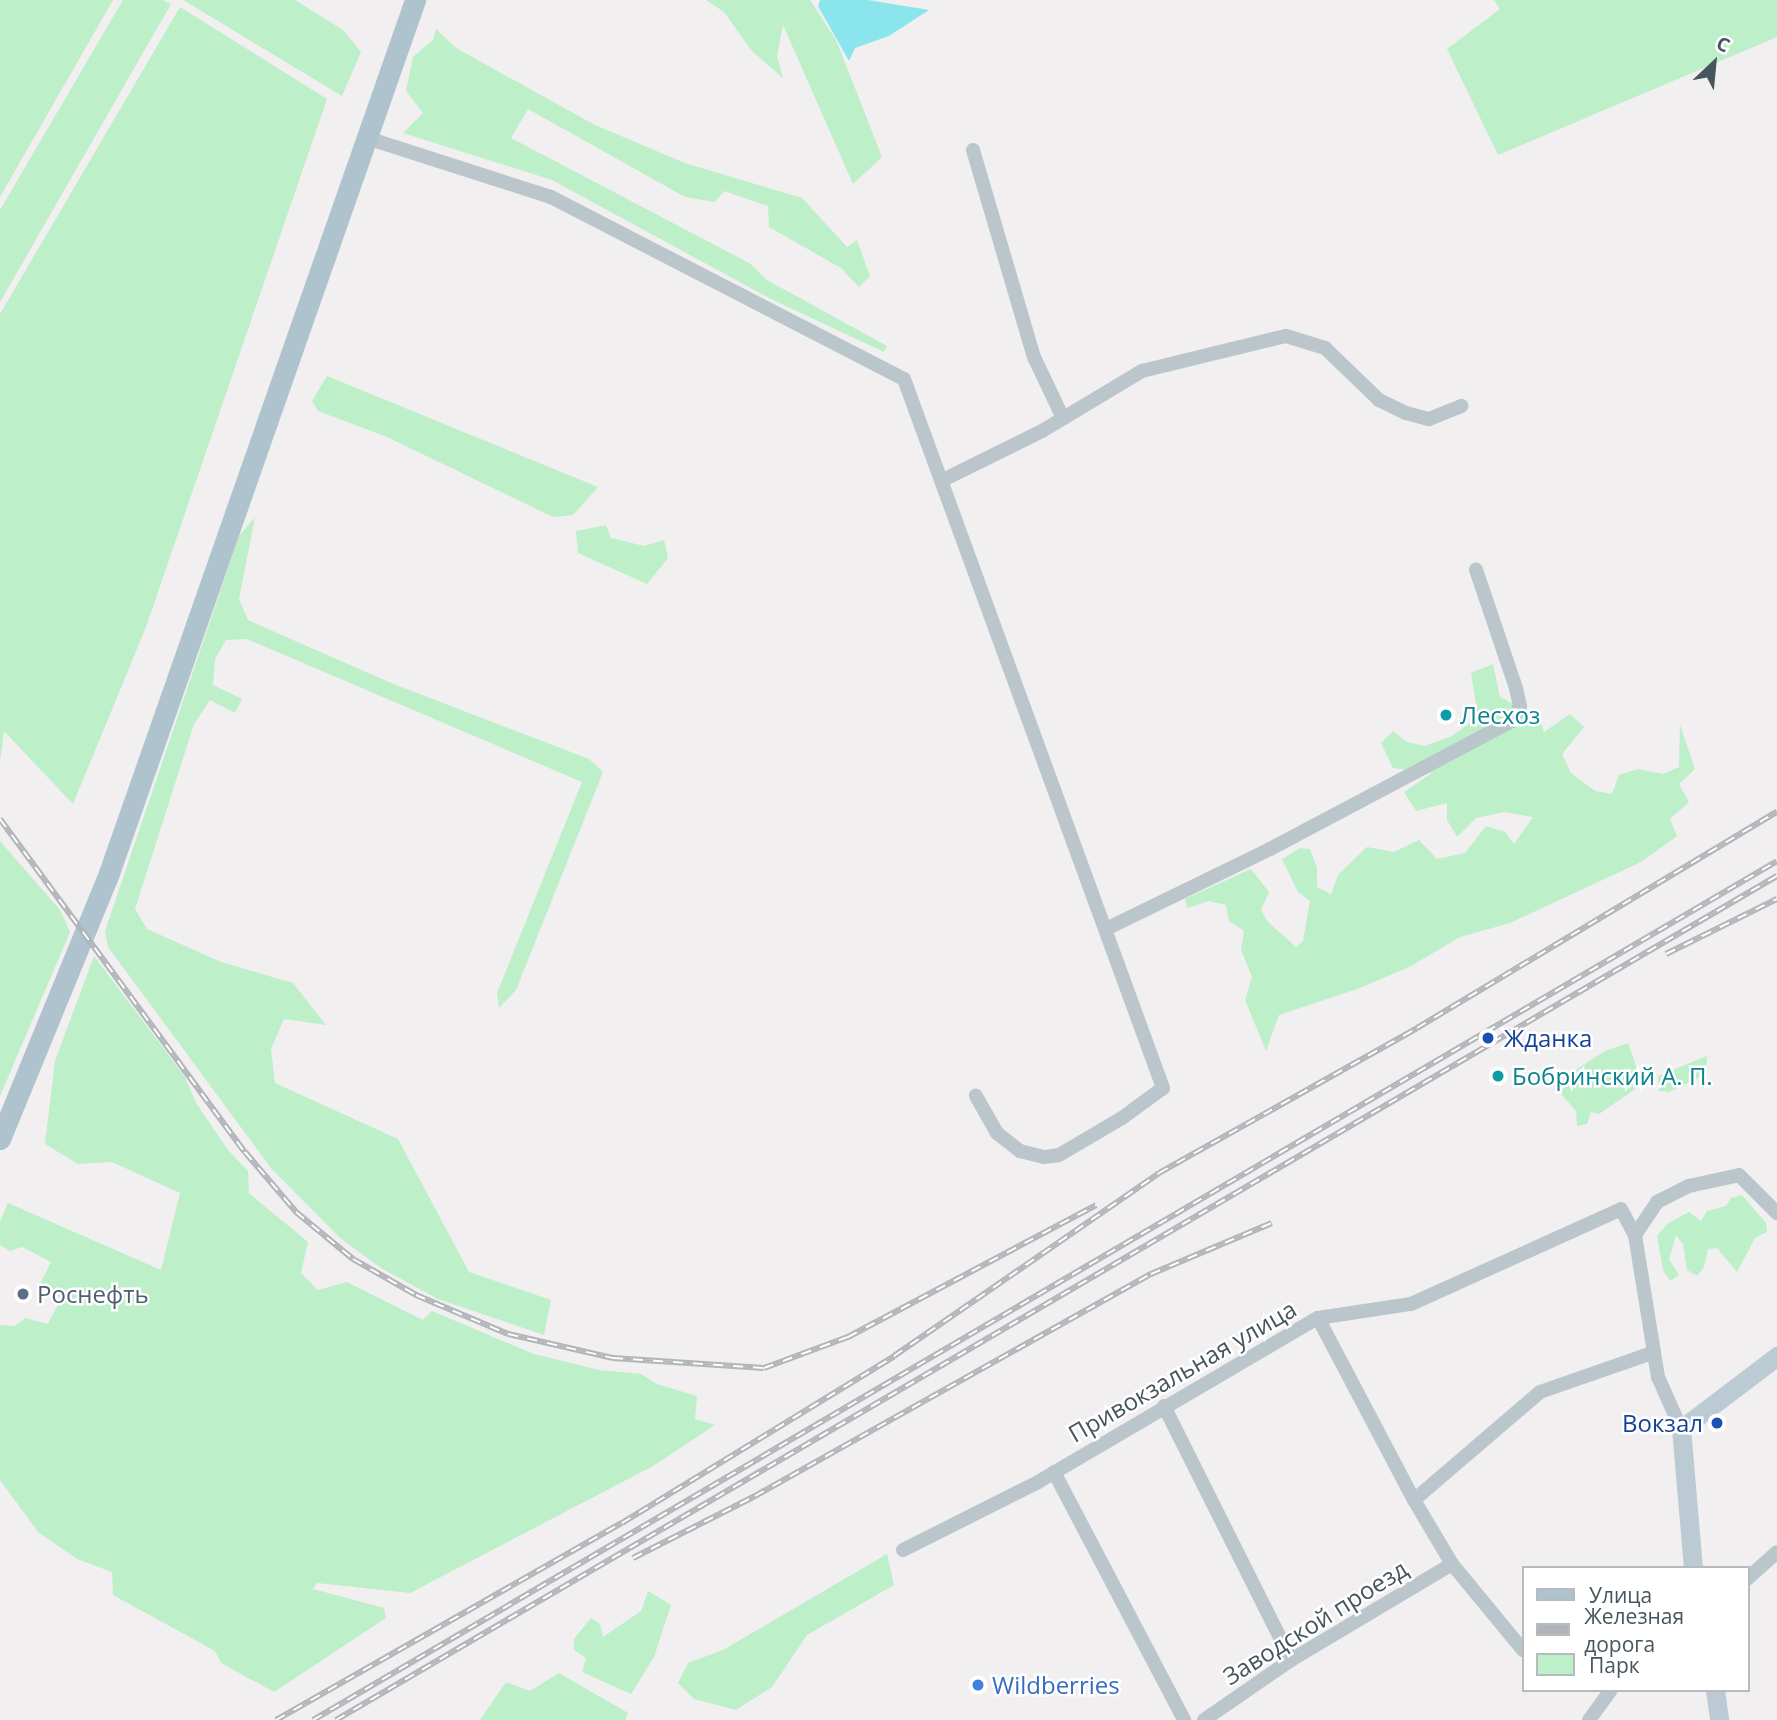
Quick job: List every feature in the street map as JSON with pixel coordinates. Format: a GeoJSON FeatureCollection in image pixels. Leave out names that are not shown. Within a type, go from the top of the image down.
{"type":"FeatureCollection","features":[{"type":"Feature","properties":{"kind":"main road"},"geometry":{"type":"LineString","coordinates":[[0,1139],[109,873],[415,0]]}},
{"type":"Feature","properties":{"kind":"street"},"geometry":{"type":"LineString","coordinates":[[367,138],[551,197],[904,379],[1163,1088],[1122,1118],[1059,1154],[1044,1157],[1020,1151],[997,1133],[976,1096]]}},
{"type":"Feature","properties":{"kind":"street"},"geometry":{"type":"LineString","coordinates":[[974,150],[1034,357],[1063,418]]}},
{"type":"Feature","properties":{"kind":"street"},"geometry":{"type":"LineString","coordinates":[[943,480],[1063,418],[1142,371],[1286,336],[1325,348],[1378,400],[1406,414],[1429,419],[1461,406]]}},
{"type":"Feature","properties":{"kind":"street"},"geometry":{"type":"LineString","coordinates":[[1106,929],[1269,849],[1512,721],[1520,706],[1516,688],[1476,570]]}},
{"type":"Feature","properties":{"kind":"street"},"geometry":{"type":"LineString","coordinates":[[1693,1566],[1681,1429],[1652,1353],[1635,1235],[1657,1202],[1689,1186],[1739,1175],[1777,1213]]}},
{"type":"Feature","properties":{"kind":"street","name":"Привокзальная улица"},"geometry":{"type":"LineString","coordinates":[[904,1550],[1054,1472],[1318,1318],[1411,1304],[1621,1209],[1635,1235]]}},
{"type":"Feature","properties":{"kind":"street"},"geometry":{"type":"LineString","coordinates":[[1318,1318],[1414,1500],[1452,1564],[1522,1649]]}},
{"type":"Feature","properties":{"kind":"street"},"geometry":{"type":"LineString","coordinates":[[1414,1500],[1540,1392],[1652,1353]]}},
{"type":"Feature","properties":{"kind":"street"},"geometry":{"type":"LineString","coordinates":[[1681,1429],[1777,1356]]}},
{"type":"Feature","properties":{"kind":"street"},"geometry":{"type":"LineString","coordinates":[[1164,1406],[1291,1660]]}},
{"type":"Feature","properties":{"kind":"street"},"geometry":{"type":"LineString","coordinates":[[1054,1472],[1184,1720]]}},
{"type":"Feature","properties":{"kind":"street"},"geometry":{"type":"LineString","coordinates":[[1749,1577],[1777,1552]]}},
{"type":"Feature","properties":{"kind":"street","name":"Заводской проезд"},"geometry":{"type":"LineString","coordinates":[[1204,1720],[1291,1660],[1452,1564]]}},
{"type":"Feature","properties":{"kind":"street"},"geometry":{"type":"LineString","coordinates":[[1589,1720],[1610,1692]]}},
{"type":"Feature","properties":{"kind":"street"},"geometry":{"type":"LineString","coordinates":[[1715,1692],[1719,1720]]}},
{"type":"Feature","properties":{"kind":"green space"},"geometry":{"type":"Polygon","coordinates":[[[0,0],[113,0],[0,197],[0,0]]]}},
{"type":"Feature","properties":{"kind":"green space"},"geometry":{"type":"Polygon","coordinates":[[[123,0],[163,0],[171,4],[0,302],[0,210],[123,0]]]}},
{"type":"Feature","properties":{"kind":"green space"},"geometry":{"type":"Polygon","coordinates":[[[183,0],[295,0],[343,30],[361,52],[342,96],[183,0]]]}},
{"type":"Feature","properties":{"kind":"green space"},"geometry":{"type":"Polygon","coordinates":[[[706,0],[810,0],[836,40],[882,157],[853,184],[783,25],[777,56],[783,78],[751,50],[724,12],[706,0]]]}},
{"type":"Feature","properties":{"kind":"green space"},"geometry":{"type":"Polygon","coordinates":[[[1494,0],[1777,0],[1777,37],[1498,155],[1447,49],[1500,9],[1494,0]]]}},
{"type":"Feature","properties":{"kind":"green space"},"geometry":{"type":"Polygon","coordinates":[[[180,7],[327,99],[146,627],[73,804],[4,731],[0,762],[0,314],[180,7]]]}},
{"type":"Feature","properties":{"kind":"green space"},"geometry":{"type":"Polygon","coordinates":[[[436,29],[456,48],[595,125],[685,163],[802,198],[847,247],[857,240],[870,276],[859,287],[841,268],[769,227],[768,206],[724,191],[715,202],[685,197],[528,109],[511,138],[751,264],[767,280],[887,346],[884,352],[771,299],[552,180],[403,133],[423,113],[406,91],[413,57],[433,40],[436,29]]]}},
{"type":"Feature","properties":{"kind":"green space"},"geometry":{"type":"Polygon","coordinates":[[[327,376],[598,487],[573,515],[553,517],[387,437],[318,411],[312,401],[327,376]]]}},
{"type":"Feature","properties":{"kind":"green space"},"geometry":{"type":"Polygon","coordinates":[[[255,517],[239,599],[248,620],[391,683],[589,759],[603,772],[516,990],[499,1008],[497,993],[582,782],[247,639],[226,640],[215,659],[213,685],[242,699],[235,713],[210,700],[194,724],[135,909],[147,929],[221,962],[293,983],[326,1025],[284,1019],[271,1049],[275,1083],[398,1139],[469,1272],[551,1300],[544,1335],[438,1299],[381,1268],[340,1238],[271,1168],[108,947],[105,931],[239,536],[255,517]]]}},
{"type":"Feature","properties":{"kind":"green space"},"geometry":{"type":"Polygon","coordinates":[[[606,525],[611,538],[644,546],[664,540],[668,558],[647,584],[578,553],[576,531],[606,525]]]}},
{"type":"Feature","properties":{"kind":"green space"},"geometry":{"type":"Polygon","coordinates":[[[1493,664],[1500,697],[1539,717],[1544,732],[1570,714],[1584,727],[1562,754],[1571,773],[1595,791],[1612,794],[1619,775],[1638,769],[1663,774],[1679,767],[1680,725],[1695,769],[1679,784],[1689,802],[1670,819],[1677,836],[1641,862],[1510,923],[1460,937],[1411,966],[1360,988],[1279,1015],[1266,1051],[1245,1000],[1252,977],[1241,950],[1244,931],[1229,921],[1226,905],[1209,901],[1187,908],[1185,899],[1251,869],[1269,892],[1261,910],[1267,921],[1296,947],[1303,941],[1310,901],[1298,892],[1282,859],[1300,848],[1310,849],[1317,868],[1317,887],[1331,894],[1338,875],[1367,847],[1394,852],[1419,840],[1437,859],[1465,853],[1486,826],[1505,832],[1514,844],[1533,817],[1504,812],[1476,818],[1457,837],[1447,820],[1447,803],[1416,811],[1404,792],[1432,773],[1393,768],[1381,743],[1393,731],[1407,742],[1425,746],[1452,736],[1478,717],[1471,673],[1493,664]]]}},
{"type":"Feature","properties":{"kind":"green space"},"geometry":{"type":"Polygon","coordinates":[[[0,841],[60,910],[70,932],[0,1096],[0,841]]]}},
{"type":"Feature","properties":{"kind":"green space"},"geometry":{"type":"Polygon","coordinates":[[[94,956],[185,1077],[196,1103],[228,1150],[248,1171],[249,1193],[308,1242],[301,1273],[318,1290],[347,1282],[423,1320],[432,1311],[534,1354],[599,1370],[641,1374],[657,1384],[697,1396],[695,1419],[715,1425],[653,1466],[410,1593],[317,1583],[313,1589],[384,1608],[386,1618],[274,1692],[221,1663],[215,1651],[113,1595],[112,1572],[77,1559],[38,1532],[0,1480],[0,1325],[15,1326],[25,1318],[48,1324],[61,1298],[39,1286],[51,1262],[22,1247],[10,1251],[0,1245],[0,1222],[8,1203],[161,1270],[180,1193],[112,1162],[78,1164],[45,1144],[55,1061],[94,956]]]}},
{"type":"Feature","properties":{"kind":"green space"},"geometry":{"type":"Polygon","coordinates":[[[1628,1043],[1638,1072],[1634,1090],[1599,1114],[1591,1112],[1587,1124],[1577,1126],[1576,1111],[1561,1094],[1569,1074],[1605,1051],[1628,1043]]]}},
{"type":"Feature","properties":{"kind":"green space"},"geometry":{"type":"Polygon","coordinates":[[[1707,1056],[1706,1071],[1698,1078],[1669,1092],[1659,1091],[1658,1076],[1707,1056]]]}},
{"type":"Feature","properties":{"kind":"green space"},"geometry":{"type":"Polygon","coordinates":[[[1742,1195],[1766,1223],[1767,1232],[1755,1238],[1737,1272],[1717,1248],[1708,1249],[1704,1267],[1697,1276],[1687,1270],[1683,1244],[1676,1235],[1669,1259],[1679,1275],[1670,1281],[1663,1270],[1657,1236],[1667,1224],[1689,1212],[1701,1221],[1707,1211],[1726,1206],[1731,1198],[1742,1195]]]}},
{"type":"Feature","properties":{"kind":"green space"},"geometry":{"type":"Polygon","coordinates":[[[887,1554],[894,1585],[807,1635],[772,1687],[736,1710],[694,1699],[678,1683],[688,1663],[723,1650],[887,1554]]]}},
{"type":"Feature","properties":{"kind":"green space"},"geometry":{"type":"Polygon","coordinates":[[[648,1591],[671,1605],[654,1657],[631,1694],[582,1672],[586,1658],[574,1650],[574,1639],[591,1618],[600,1624],[603,1637],[641,1611],[648,1591]]]}},
{"type":"Feature","properties":{"kind":"green space"},"geometry":{"type":"Polygon","coordinates":[[[559,1673],[628,1713],[625,1720],[480,1720],[506,1682],[530,1691],[559,1673]]]}},
{"type":"Feature","properties":{"kind":"water"},"geometry":{"type":"Polygon","coordinates":[[[820,0],[868,0],[929,10],[889,36],[855,48],[849,61],[818,6],[820,0]]]}},
{"type":"Feature","properties":{"kind":"railway"},"geometry":{"type":"LineString","coordinates":[[276,1720],[622,1523],[894,1356],[1159,1173],[1417,1028],[1777,812]]}},
{"type":"Feature","properties":{"kind":"railway"},"geometry":{"type":"LineString","coordinates":[[0,819],[245,1152],[296,1212],[353,1259],[416,1295],[508,1334],[613,1358],[764,1368],[848,1337],[1096,1205]]}},
{"type":"Feature","properties":{"kind":"railway"},"geometry":{"type":"LineString","coordinates":[[313,1720],[1777,861]]}},
{"type":"Feature","properties":{"kind":"railway"},"geometry":{"type":"LineString","coordinates":[[336,1720],[1777,876]]}},
{"type":"Feature","properties":{"kind":"railway"},"geometry":{"type":"LineString","coordinates":[[1666,954],[1777,899]]}},
{"type":"Feature","properties":{"kind":"railway"},"geometry":{"type":"LineString","coordinates":[[633,1558],[755,1496],[1151,1274],[1272,1223]]}},
{"type":"Feature","properties":{"kind":"place","name":"Лесхоз"},"geometry":{"type":"Point","coordinates":[1446,715]}},
{"type":"Feature","properties":{"kind":"place","name":"Жданка"},"geometry":{"type":"Point","coordinates":[1488,1038]}},
{"type":"Feature","properties":{"kind":"place","name":"Бобринский А. П."},"geometry":{"type":"Point","coordinates":[1498,1076]}},
{"type":"Feature","properties":{"kind":"place","name":"Роснефть"},"geometry":{"type":"Point","coordinates":[23,1294]}},
{"type":"Feature","properties":{"kind":"place","name":"Вокзал"},"geometry":{"type":"Point","coordinates":[1717,1423]}},
{"type":"Feature","properties":{"kind":"place","name":"Wildberries"},"geometry":{"type":"Point","coordinates":[978,1685]}}]}
